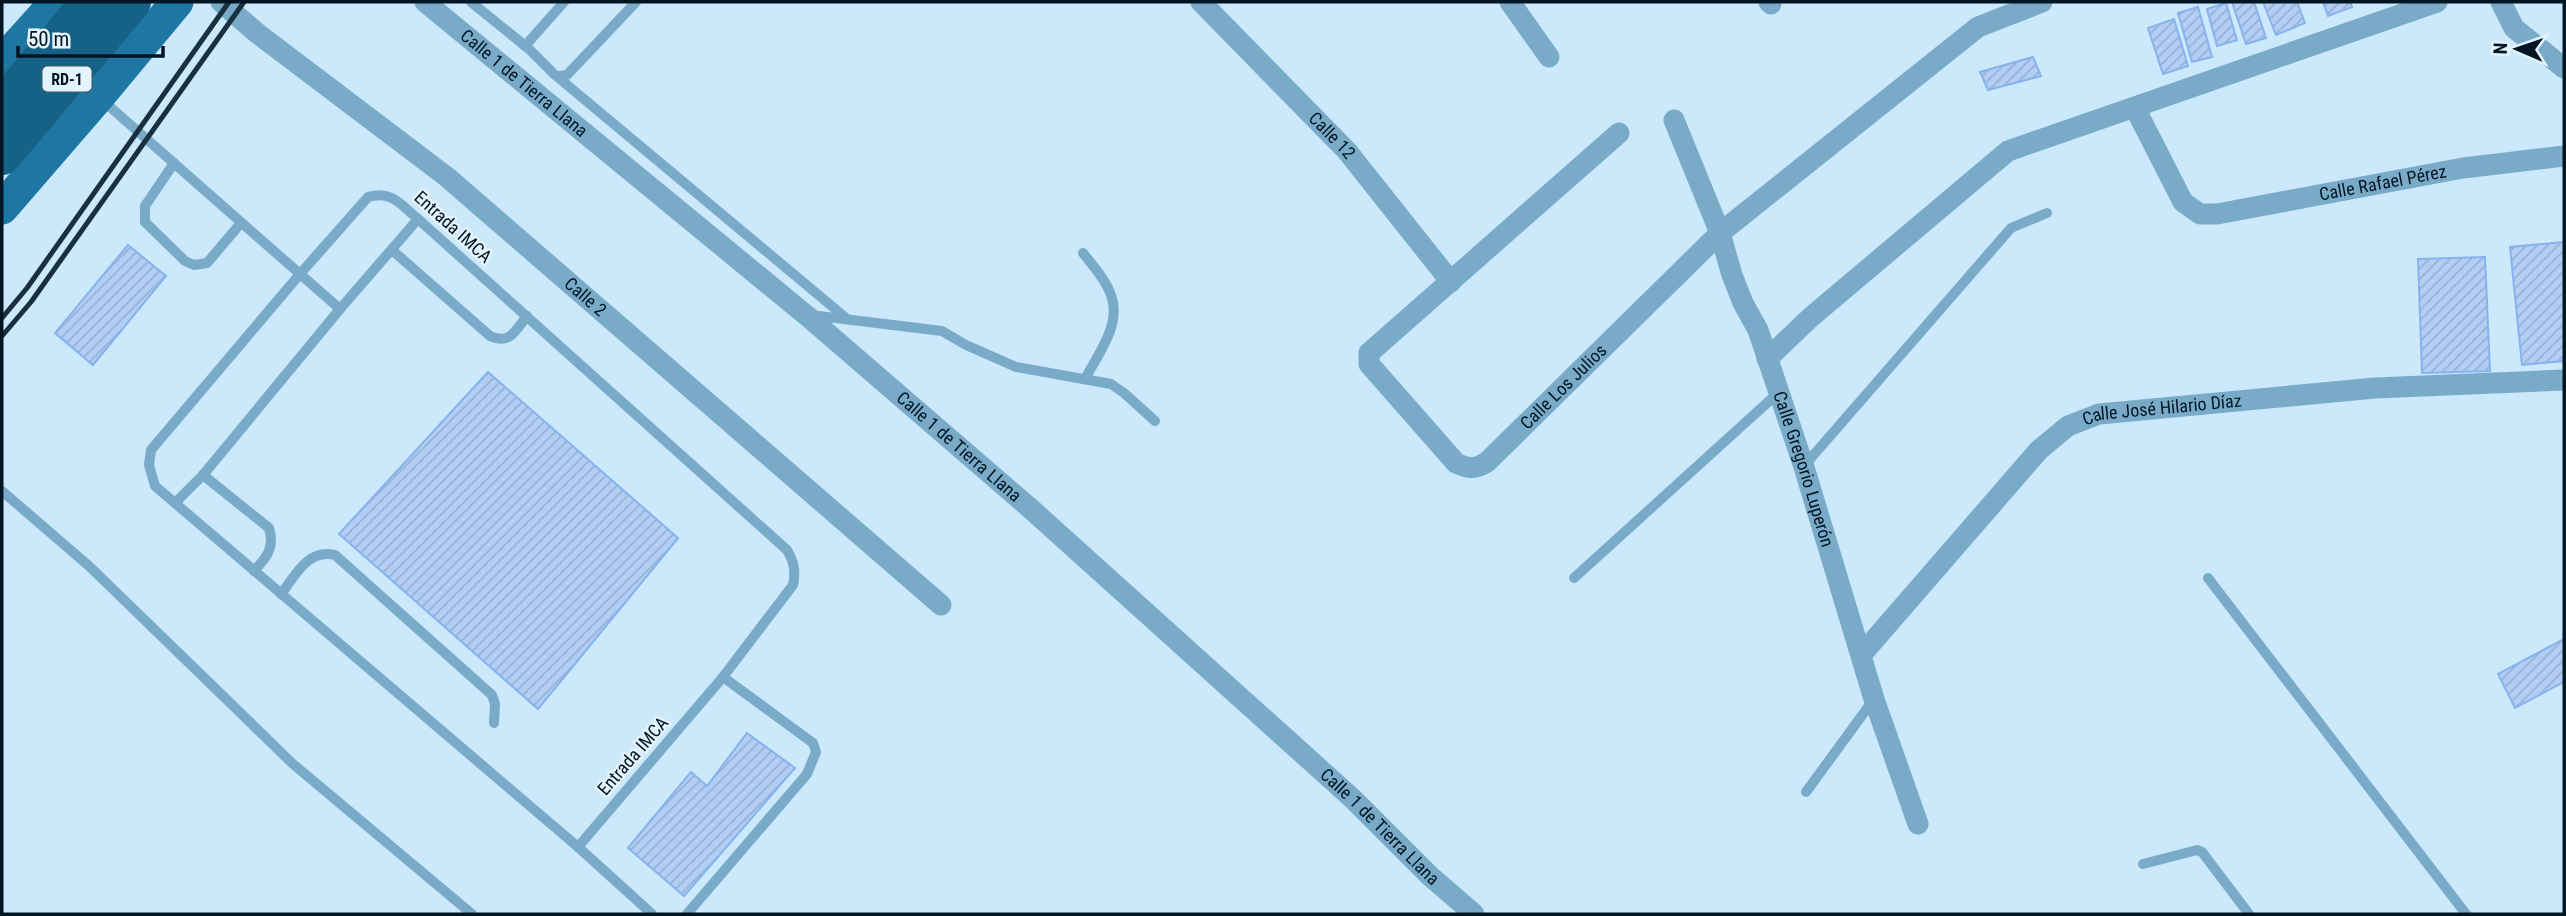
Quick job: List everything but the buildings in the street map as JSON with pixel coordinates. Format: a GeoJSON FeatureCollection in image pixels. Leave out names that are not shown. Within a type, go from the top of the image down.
{"type":"FeatureCollection","features":[{"type":"Feature","properties":{"kind":"highway","name":"RD-1"},"geometry":{"type":"LineString","coordinates":[[2,106],[90,2]]}},
{"type":"Feature","properties":{"kind":"highway","name":"RD-1"},"geometry":{"type":"LineString","coordinates":[[2,156],[132,2]]}},
{"type":"Feature","properties":{"kind":"main road"},"geometry":{"type":"LineString","coordinates":[[2,62],[56,2]]}},
{"type":"Feature","properties":{"kind":"main road"},"geometry":{"type":"LineString","coordinates":[[2,208],[177,2]]}},
{"type":"Feature","properties":{"kind":"street","name":"Calle 2"},"geometry":{"type":"LineString","coordinates":[[220,2],[447,177],[941,605]]}},
{"type":"Feature","properties":{"kind":"street","name":"Calle 1 de Tierra Llana"},"geometry":{"type":"LineString","coordinates":[[425,2],[805,314],[1031,509],[1353,799],[1430,876],[1474,914]]}},
{"type":"Feature","properties":{"kind":"street","name":"Calle 12"},"geometry":{"type":"LineString","coordinates":[[1201,2],[1347,150],[1451,282]]}},
{"type":"Feature","properties":{"kind":"street"},"geometry":{"type":"LineString","coordinates":[[1510,2],[1549,57]]}},
{"type":"Feature","properties":{"kind":"street","name":"Calle Los Julios"},"geometry":{"type":"LineString","coordinates":[[1619,133],[1369,353],[1369,364],[1456,463],[1469,469],[1487,462],[1720,233],[1978,27],[2042,2]]}},
{"type":"Feature","properties":{"kind":"street"},"geometry":{"type":"LineString","coordinates":[[1767,359],[1811,317],[2008,152],[2437,2]]}},
{"type":"Feature","properties":{"kind":"street"},"geometry":{"type":"LineString","coordinates":[[2501,2],[2514,28],[2564,68]]}},
{"type":"Feature","properties":{"kind":"street","name":"Calle Rafael Pérez"},"geometry":{"type":"LineString","coordinates":[[2135,108],[2183,202],[2200,214],[2217,214],[2463,168],[2564,156]]}},
{"type":"Feature","properties":{"kind":"street","name":"Calle Gregorio Luperón"},"geometry":{"type":"LineString","coordinates":[[1674,120],[1720,233],[1743,303],[1758,330],[1804,467],[1874,699],[1918,824]]}},
{"type":"Feature","properties":{"kind":"street","name":"Calle José Hilario Díaz"},"geometry":{"type":"LineString","coordinates":[[1862,654],[2039,450],[2068,426],[2099,414],[2375,388],[2564,380]]}},
{"type":"Feature","properties":{"kind":"lane"},"geometry":{"type":"LineString","coordinates":[[471,2],[846,318]]}},
{"type":"Feature","properties":{"kind":"lane"},"geometry":{"type":"LineString","coordinates":[[525,46],[564,2]]}},
{"type":"Feature","properties":{"kind":"lane"},"geometry":{"type":"LineString","coordinates":[[559,76],[567,75],[636,2]]}},
{"type":"Feature","properties":{"kind":"lane"},"geometry":{"type":"LineString","coordinates":[[99,97],[340,309]]}},
{"type":"Feature","properties":{"kind":"lane"},"geometry":{"type":"LineString","coordinates":[[174,163],[145,206],[144,214],[145,222],[186,261],[194,265],[207,263],[242,223]]}},
{"type":"Feature","properties":{"kind":"lane","name":"Entrada IMCA"},"geometry":{"type":"LineString","coordinates":[[388,195],[787,550],[793,560],[793,585],[723,677],[578,847],[155,486],[149,465],[151,450],[300,275],[368,197],[388,195]]}},
{"type":"Feature","properties":{"kind":"lane"},"geometry":{"type":"LineString","coordinates":[[1804,467],[2011,228],[2047,213]]}},
{"type":"Feature","properties":{"kind":"lane"},"geometry":{"type":"LineString","coordinates":[[175,503],[203,475],[418,219]]}},
{"type":"Feature","properties":{"kind":"lane"},"geometry":{"type":"LineString","coordinates":[[392,250],[490,336],[500,341],[508,339],[527,317]]}},
{"type":"Feature","properties":{"kind":"lane"},"geometry":{"type":"LineString","coordinates":[[1083,253],[1112,296],[1114,310],[1112,327],[1085,379]]}},
{"type":"Feature","properties":{"kind":"lane"},"geometry":{"type":"LineString","coordinates":[[805,314],[942,331],[1016,367],[1111,384],[1154,421]]}},
{"type":"Feature","properties":{"kind":"lane"},"geometry":{"type":"LineString","coordinates":[[1574,578],[1778,393]]}},
{"type":"Feature","properties":{"kind":"lane"},"geometry":{"type":"LineString","coordinates":[[203,475],[269,528],[271,548],[254,571]]}},
{"type":"Feature","properties":{"kind":"lane"},"geometry":{"type":"LineString","coordinates":[[2,491],[89,566],[293,764],[472,914]]}},
{"type":"Feature","properties":{"kind":"lane"},"geometry":{"type":"LineString","coordinates":[[281,594],[306,561],[327,552],[335,555],[492,695],[495,704],[494,723]]}},
{"type":"Feature","properties":{"kind":"lane"},"geometry":{"type":"LineString","coordinates":[[2208,578],[2466,914]]}},
{"type":"Feature","properties":{"kind":"lane"},"geometry":{"type":"LineString","coordinates":[[687,914],[807,774],[816,752],[813,743],[723,677]]}},
{"type":"Feature","properties":{"kind":"lane"},"geometry":{"type":"LineString","coordinates":[[1806,792],[1874,699]]}},
{"type":"Feature","properties":{"kind":"lane"},"geometry":{"type":"LineString","coordinates":[[578,847],[652,914]]}},
{"type":"Feature","properties":{"kind":"lane"},"geometry":{"type":"LineString","coordinates":[[2143,864],[2197,850],[2202,852],[2249,914]]}},
{"type":"Feature","properties":{"kind":"railway"},"geometry":{"type":"LineString","coordinates":[[2,318],[27,288],[229,2]]}},
{"type":"Feature","properties":{"kind":"railway"},"geometry":{"type":"LineString","coordinates":[[2,336],[31,302],[244,2]]}}]}
